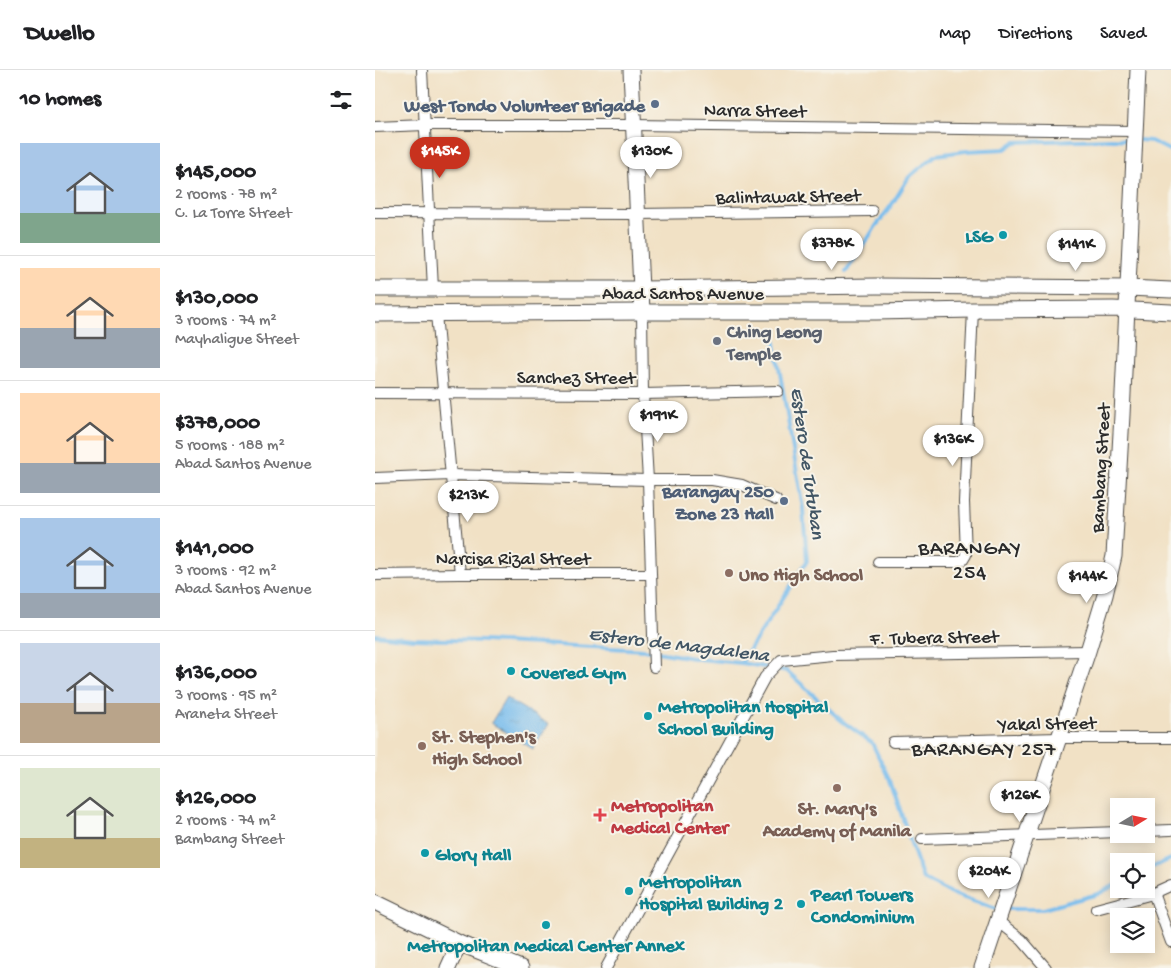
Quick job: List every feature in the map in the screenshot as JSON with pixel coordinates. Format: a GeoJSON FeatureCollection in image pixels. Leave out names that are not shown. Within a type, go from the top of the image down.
{"type":"FeatureCollection","features":[{"type":"Feature","properties":{"kind":"main road"},"geometry":{"type":"LineString","coordinates":[[631,70],[642,312]]}},
{"type":"Feature","properties":{"kind":"main road","name":"Bambang Street"},"geometry":{"type":"LineString","coordinates":[[982,968],[1088,651],[1105,595],[1114,556],[1119,486],[1138,70]]}},
{"type":"Feature","properties":{"kind":"main road","name":"Abad Santos Avenue"},"geometry":{"type":"LineString","coordinates":[[375,289],[877,286],[1171,290]]}},
{"type":"Feature","properties":{"kind":"main road","name":"Abad Santos Avenue"},"geometry":{"type":"LineString","coordinates":[[375,314],[973,310],[1127,310],[1171,312]]}},
{"type":"Feature","properties":{"kind":"main road"},"geometry":{"type":"LineString","coordinates":[[375,902],[459,944],[521,968]]}},
{"type":"Feature","properties":{"kind":"main road"},"geometry":{"type":"LineString","coordinates":[[448,968],[459,944]]}},
{"type":"Feature","properties":{"kind":"street"},"geometry":{"type":"LineString","coordinates":[[422,70],[433,289]]}},
{"type":"Feature","properties":{"kind":"street","name":"Narra Street"},"geometry":{"type":"LineString","coordinates":[[375,127],[425,125],[633,125],[1135,139]]}},
{"type":"Feature","properties":{"kind":"street","name":"Balintawak Street"},"geometry":{"type":"LineString","coordinates":[[375,213],[637,214],[872,211]]}},
{"type":"Feature","properties":{"kind":"street"},"geometry":{"type":"LineString","coordinates":[[878,562],[958,562],[963,560],[965,555],[964,502],[973,310]]}},
{"type":"Feature","properties":{"kind":"street"},"geometry":{"type":"LineString","coordinates":[[642,312],[643,394],[654,663]]}},
{"type":"Feature","properties":{"kind":"street"},"geometry":{"type":"LineString","coordinates":[[436,314],[460,574]]}},
{"type":"Feature","properties":{"kind":"street","name":"Sanchez Street"},"geometry":{"type":"LineString","coordinates":[[375,393],[643,394],[778,391]]}},
{"type":"Feature","properties":{"kind":"street"},"geometry":{"type":"LineString","coordinates":[[375,478],[451,475],[713,480],[742,485],[776,500]]}},
{"type":"Feature","properties":{"kind":"street","name":"Narcisa Rizal Street"},"geometry":{"type":"LineString","coordinates":[[375,575],[650,574]]}},
{"type":"Feature","properties":{"kind":"street","name":"F. Tubera Street"},"geometry":{"type":"LineString","coordinates":[[606,968],[765,677],[781,660],[833,655],[1088,651]]}},
{"type":"Feature","properties":{"kind":"street","name":"Yakal Street"},"geometry":{"type":"LineString","coordinates":[[893,742],[1059,738],[1171,738]]}},
{"type":"Feature","properties":{"kind":"street"},"geometry":{"type":"LineString","coordinates":[[1155,831],[1171,830]]}},
{"type":"Feature","properties":{"kind":"street"},"geometry":{"type":"LineString","coordinates":[[922,839],[1110,832]]}},
{"type":"Feature","properties":{"kind":"street"},"geometry":{"type":"LineString","coordinates":[[1155,892],[1171,885]]}},
{"type":"Feature","properties":{"kind":"street"},"geometry":{"type":"LineString","coordinates":[[1155,897],[1168,922],[1171,942]]}},
{"type":"Feature","properties":{"kind":"street"},"geometry":{"type":"LineString","coordinates":[[1096,910],[1136,898]]}},
{"type":"Feature","properties":{"kind":"street"},"geometry":{"type":"LineString","coordinates":[[999,919],[1022,940],[1045,968]]}},
{"type":"Feature","properties":{"kind":"water"},"geometry":{"type":"Polygon","coordinates":[[[506,698],[549,724],[533,749],[491,723],[506,698]]]}},
{"type":"Feature","properties":{"kind":"waterway","name":"Estero de Tutuban"},"geometry":{"type":"LineString","coordinates":[[846,272],[909,177],[936,155],[1005,149],[1015,142],[1132,140]]}},
{"type":"Feature","properties":{"kind":"waterway","name":"Estero de Tutuban"},"geometry":{"type":"LineString","coordinates":[[1139,140],[1151,141],[1171,151]]}},
{"type":"Feature","properties":{"kind":"waterway","name":"Estero de Tutuban"},"geometry":{"type":"LineString","coordinates":[[741,663],[807,561],[803,508],[774,338]]}},
{"type":"Feature","properties":{"kind":"waterway","name":"Estero de Magdalena"},"geometry":{"type":"LineString","coordinates":[[375,635],[414,639],[645,650],[787,671],[842,721],[872,743],[891,783],[923,879],[953,894],[999,909]]}},
{"type":"Feature","properties":{"kind":"waterway","name":"Estero de Magdalena"},"geometry":{"type":"LineString","coordinates":[[1155,866],[1171,859]]}},
{"type":"Feature","properties":{"kind":"waterway","name":"Estero de Magdalena"},"geometry":{"type":"LineString","coordinates":[[1006,909],[1043,909],[1098,894],[1110,888]]}},
{"type":"Feature","properties":{"kind":"place","name":"West Tondo Volunteer Brigade"},"geometry":{"type":"Point","coordinates":[655,104]}},
{"type":"Feature","properties":{"kind":"place","name":"LSG"},"geometry":{"type":"Point","coordinates":[1003,235]}},
{"type":"Feature","properties":{"kind":"place","name":"Ching Leong Temple"},"geometry":{"type":"Point","coordinates":[717,341]}},
{"type":"Feature","properties":{"kind":"place","name":"Barangay 250 Zone 23 Hall"},"geometry":{"type":"Point","coordinates":[784,501]}},
{"type":"Feature","properties":{"kind":"place","name":"Uno High School"},"geometry":{"type":"Point","coordinates":[729,573]}},
{"type":"Feature","properties":{"kind":"place","name":"Covered Gym"},"geometry":{"type":"Point","coordinates":[511,671]}},
{"type":"Feature","properties":{"kind":"place","name":"Metropolitan Hospital School Building"},"geometry":{"type":"Point","coordinates":[648,716]}},
{"type":"Feature","properties":{"kind":"place","name":"St. Stephen's High School"},"geometry":{"type":"Point","coordinates":[422,746]}},
{"type":"Feature","properties":{"kind":"place","name":"St. Mary's Academy of Manila"},"geometry":{"type":"Point","coordinates":[837,788]}},
{"type":"Feature","properties":{"kind":"place","name":"Metropolitan Medical Center"},"geometry":{"type":"Point","coordinates":[600,815]}},
{"type":"Feature","properties":{"kind":"place","name":"Glory Hall"},"geometry":{"type":"Point","coordinates":[425,853]}},
{"type":"Feature","properties":{"kind":"place","name":"Metropolitan Hospital Building 2"},"geometry":{"type":"Point","coordinates":[629,891]}},
{"type":"Feature","properties":{"kind":"place","name":"Pearl Towers Condominium"},"geometry":{"type":"Point","coordinates":[801,904]}},
{"type":"Feature","properties":{"kind":"place","name":"Metropolitan Medical Center Annex"},"geometry":{"type":"Point","coordinates":[546,925]}},
{"type":"Feature","properties":{"kind":"district","name":"BARANGAY 254"},"geometry":{"type":"Point","coordinates":[970,559]}},
{"type":"Feature","properties":{"kind":"district","name":"BARANGAY 257"},"geometry":{"type":"Point","coordinates":[984,748]}}]}
